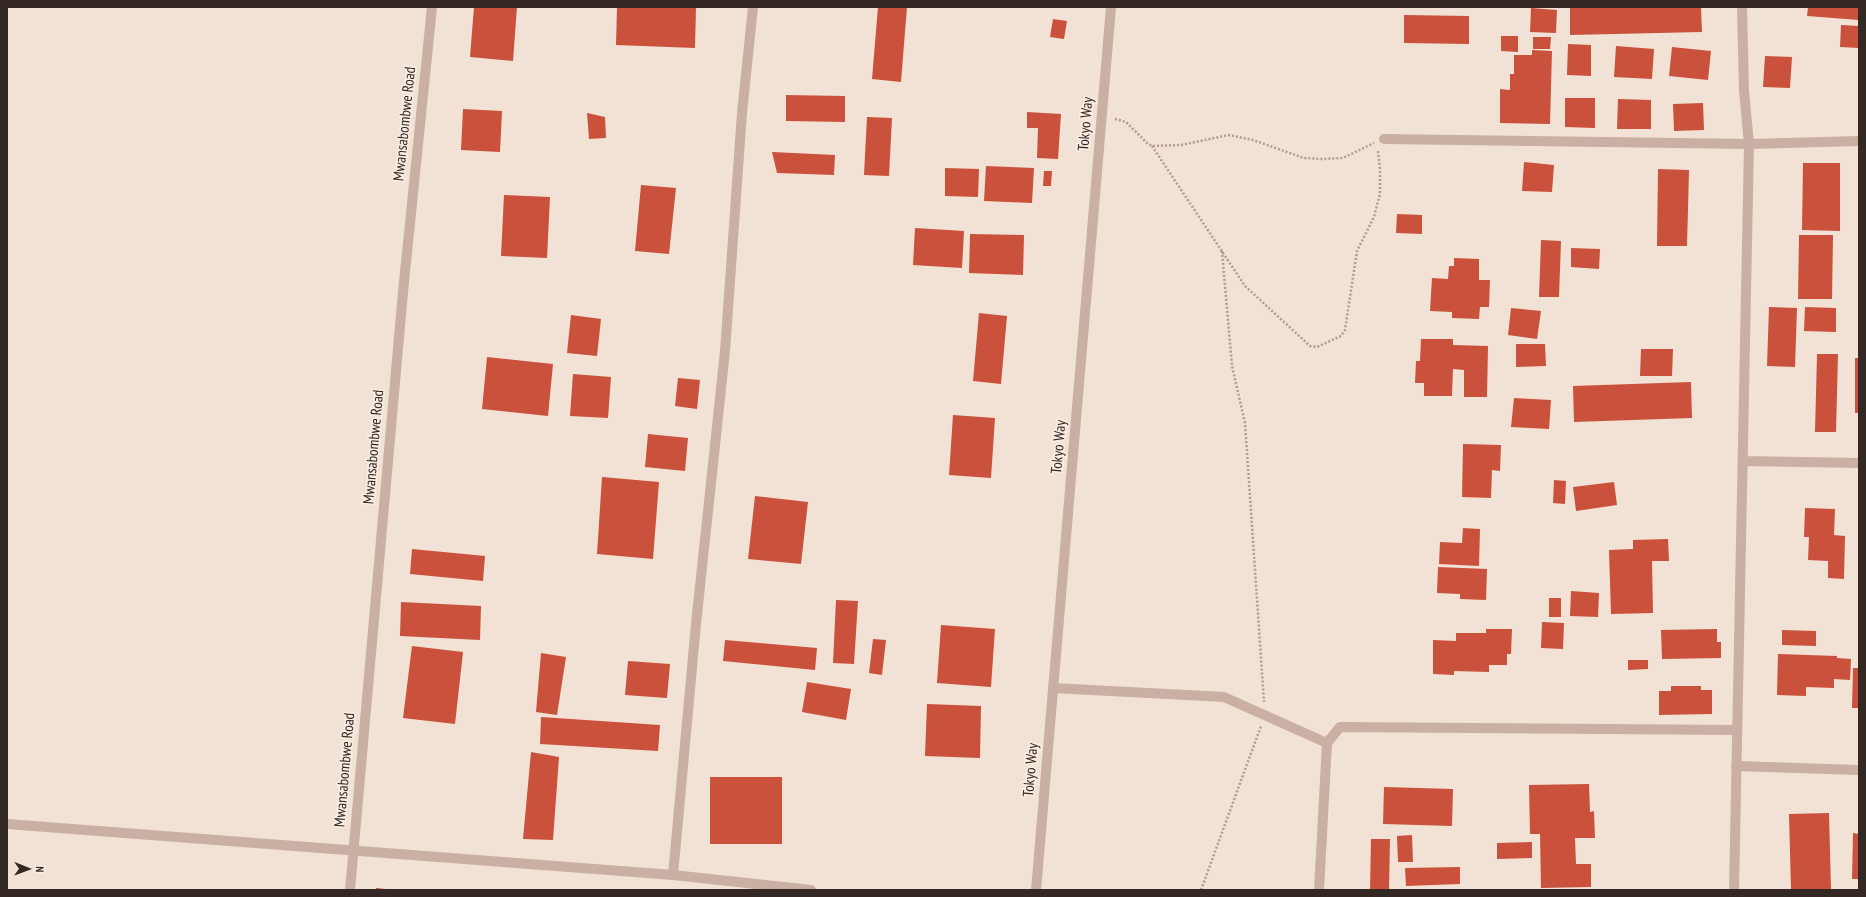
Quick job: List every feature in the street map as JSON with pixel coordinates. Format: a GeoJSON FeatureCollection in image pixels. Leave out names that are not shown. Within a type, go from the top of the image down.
{"type":"FeatureCollection","features":[{"type":"Feature","properties":{"kind":"street","name":"Mwansabombwe Road"},"geometry":{"type":"LineString","coordinates":[[350,890],[402,292],[432,7]]}},
{"type":"Feature","properties":{"kind":"street"},"geometry":{"type":"LineString","coordinates":[[673,875],[696,624],[725,351],[742,113],[753,7]]}},
{"type":"Feature","properties":{"kind":"street","name":"Tokyo Way"},"geometry":{"type":"LineString","coordinates":[[1036,890],[1111,7]]}},
{"type":"Feature","properties":{"kind":"street"},"geometry":{"type":"LineString","coordinates":[[1734,890],[1749,144],[1744,91],[1742,7]]}},
{"type":"Feature","properties":{"kind":"street"},"geometry":{"type":"LineString","coordinates":[[1384,139],[1749,144],[1859,142]]}},
{"type":"Feature","properties":{"kind":"street"},"geometry":{"type":"LineString","coordinates":[[1743,461],[1859,463]]}},
{"type":"Feature","properties":{"kind":"street"},"geometry":{"type":"LineString","coordinates":[[1053,688],[1224,697],[1327,744]]}},
{"type":"Feature","properties":{"kind":"street"},"geometry":{"type":"LineString","coordinates":[[1319,890],[1327,744],[1340,727],[1737,730]]}},
{"type":"Feature","properties":{"kind":"street"},"geometry":{"type":"LineString","coordinates":[[1736,766],[1859,770]]}},
{"type":"Feature","properties":{"kind":"street"},"geometry":{"type":"LineString","coordinates":[[7,824],[353,849],[673,875],[811,890]]}},
{"type":"Feature","properties":{"kind":"path"},"geometry":{"type":"LineString","coordinates":[[1102,117],[1126,122],[1152,146],[1245,286],[1310,346],[1316,347],[1341,336],[1345,330],[1357,251],[1374,217],[1380,194],[1380,169],[1376,142],[1343,158],[1322,160],[1304,158],[1253,140],[1229,136],[1181,144],[1152,146]]}},
{"type":"Feature","properties":{"kind":"path"},"geometry":{"type":"LineString","coordinates":[[1201,890],[1265,716],[1245,423],[1232,366],[1222,251]]}},
{"type":"Feature","properties":{"kind":"building"},"geometry":{"type":"Polygon","coordinates":[[[474,7],[517,7],[513,61],[470,57],[474,7]]]}},
{"type":"Feature","properties":{"kind":"building"},"geometry":{"type":"Polygon","coordinates":[[[617,7],[696,7],[695,48],[616,45],[617,7]]]}},
{"type":"Feature","properties":{"kind":"building"},"geometry":{"type":"Polygon","coordinates":[[[878,7],[907,7],[901,82],[872,79],[878,7]]]}},
{"type":"Feature","properties":{"kind":"building"},"geometry":{"type":"Polygon","coordinates":[[[1570,7],[1701,7],[1702,32],[1570,35],[1570,7]]]}},
{"type":"Feature","properties":{"kind":"building"},"geometry":{"type":"Polygon","coordinates":[[[1808,7],[1859,7],[1859,20],[1807,16],[1808,7]]]}},
{"type":"Feature","properties":{"kind":"building"},"geometry":{"type":"Polygon","coordinates":[[[1531,8],[1557,10],[1556,33],[1530,32],[1531,8]]]}},
{"type":"Feature","properties":{"kind":"building"},"geometry":{"type":"Polygon","coordinates":[[[1404,15],[1469,16],[1469,44],[1404,43],[1404,15]]]}},
{"type":"Feature","properties":{"kind":"building"},"geometry":{"type":"Polygon","coordinates":[[[1053,19],[1067,21],[1064,39],[1050,37],[1053,19]]]}},
{"type":"Feature","properties":{"kind":"building"},"geometry":{"type":"Polygon","coordinates":[[[1841,25],[1859,26],[1859,48],[1840,47],[1841,25]]]}},
{"type":"Feature","properties":{"kind":"building"},"geometry":{"type":"Polygon","coordinates":[[[1501,36],[1518,36],[1518,52],[1501,51],[1501,36]]]}},
{"type":"Feature","properties":{"kind":"building"},"geometry":{"type":"Polygon","coordinates":[[[1533,37],[1551,37],[1550,49],[1533,49],[1533,37]]]}},
{"type":"Feature","properties":{"kind":"building"},"geometry":{"type":"Polygon","coordinates":[[[1568,44],[1591,45],[1591,76],[1567,75],[1568,44]]]}},
{"type":"Feature","properties":{"kind":"building"},"geometry":{"type":"Polygon","coordinates":[[[1616,46],[1654,49],[1652,79],[1614,77],[1616,46]]]}},
{"type":"Feature","properties":{"kind":"building"},"geometry":{"type":"Polygon","coordinates":[[[1672,47],[1711,51],[1708,80],[1669,76],[1672,47]]]}},
{"type":"Feature","properties":{"kind":"building"},"geometry":{"type":"Polygon","coordinates":[[[1532,50],[1552,51],[1550,124],[1500,123],[1500,89],[1510,90],[1510,74],[1514,74],[1514,55],[1532,55],[1532,50]]]}},
{"type":"Feature","properties":{"kind":"building"},"geometry":{"type":"Polygon","coordinates":[[[1765,56],[1792,57],[1790,88],[1763,87],[1765,56]]]}},
{"type":"Feature","properties":{"kind":"building"},"geometry":{"type":"Polygon","coordinates":[[[786,95],[845,96],[845,122],[786,121],[786,95]]]}},
{"type":"Feature","properties":{"kind":"building"},"geometry":{"type":"Polygon","coordinates":[[[1565,98],[1595,98],[1595,128],[1565,127],[1565,98]]]}},
{"type":"Feature","properties":{"kind":"building"},"geometry":{"type":"Polygon","coordinates":[[[1618,99],[1651,100],[1651,129],[1617,129],[1618,99]]]}},
{"type":"Feature","properties":{"kind":"building"},"geometry":{"type":"Polygon","coordinates":[[[1703,103],[1704,130],[1674,131],[1673,104],[1703,103]]]}},
{"type":"Feature","properties":{"kind":"building"},"geometry":{"type":"Polygon","coordinates":[[[463,109],[502,111],[500,152],[461,150],[463,109]]]}},
{"type":"Feature","properties":{"kind":"building"},"geometry":{"type":"Polygon","coordinates":[[[1027,112],[1061,114],[1058,159],[1037,158],[1038,128],[1027,128],[1027,112]]]}},
{"type":"Feature","properties":{"kind":"building"},"geometry":{"type":"Polygon","coordinates":[[[587,113],[605,117],[606,138],[589,139],[587,113]]]}},
{"type":"Feature","properties":{"kind":"building"},"geometry":{"type":"Polygon","coordinates":[[[867,117],[892,118],[889,176],[864,175],[867,117]]]}},
{"type":"Feature","properties":{"kind":"building"},"geometry":{"type":"Polygon","coordinates":[[[772,152],[835,155],[834,175],[777,173],[772,152]]]}},
{"type":"Feature","properties":{"kind":"building"},"geometry":{"type":"Polygon","coordinates":[[[1524,162],[1554,165],[1552,192],[1522,191],[1524,162]]]}},
{"type":"Feature","properties":{"kind":"building"},"geometry":{"type":"Polygon","coordinates":[[[1803,163],[1840,163],[1840,231],[1802,230],[1803,163]]]}},
{"type":"Feature","properties":{"kind":"building"},"geometry":{"type":"Polygon","coordinates":[[[986,166],[1034,168],[1032,203],[984,201],[986,166]]]}},
{"type":"Feature","properties":{"kind":"building"},"geometry":{"type":"Polygon","coordinates":[[[945,168],[979,169],[978,197],[945,196],[945,168]]]}},
{"type":"Feature","properties":{"kind":"building"},"geometry":{"type":"Polygon","coordinates":[[[1658,169],[1689,170],[1687,246],[1657,246],[1658,169]]]}},
{"type":"Feature","properties":{"kind":"building"},"geometry":{"type":"Polygon","coordinates":[[[1044,171],[1052,171],[1051,186],[1043,186],[1044,171]]]}},
{"type":"Feature","properties":{"kind":"building"},"geometry":{"type":"Polygon","coordinates":[[[641,185],[676,188],[669,254],[635,251],[641,185]]]}},
{"type":"Feature","properties":{"kind":"building"},"geometry":{"type":"Polygon","coordinates":[[[504,195],[550,197],[547,258],[501,256],[504,195]]]}},
{"type":"Feature","properties":{"kind":"building"},"geometry":{"type":"Polygon","coordinates":[[[1397,214],[1422,215],[1422,234],[1396,233],[1397,214]]]}},
{"type":"Feature","properties":{"kind":"building"},"geometry":{"type":"Polygon","coordinates":[[[915,228],[964,231],[962,268],[913,265],[915,228]]]}},
{"type":"Feature","properties":{"kind":"building"},"geometry":{"type":"Polygon","coordinates":[[[970,234],[1024,235],[1023,275],[969,273],[970,234]]]}},
{"type":"Feature","properties":{"kind":"building"},"geometry":{"type":"Polygon","coordinates":[[[1799,235],[1833,235],[1832,299],[1798,299],[1799,235]]]}},
{"type":"Feature","properties":{"kind":"building"},"geometry":{"type":"Polygon","coordinates":[[[1541,240],[1561,241],[1559,297],[1539,297],[1541,240]]]}},
{"type":"Feature","properties":{"kind":"building"},"geometry":{"type":"Polygon","coordinates":[[[1571,248],[1600,249],[1599,269],[1571,267],[1571,248]]]}},
{"type":"Feature","properties":{"kind":"building"},"geometry":{"type":"Polygon","coordinates":[[[1454,258],[1479,259],[1479,280],[1490,280],[1489,307],[1480,307],[1479,319],[1452,318],[1452,312],[1430,311],[1432,278],[1448,279],[1449,266],[1454,266],[1454,258]]]}},
{"type":"Feature","properties":{"kind":"building"},"geometry":{"type":"Polygon","coordinates":[[[1769,307],[1797,308],[1795,367],[1767,366],[1769,307]]]}},
{"type":"Feature","properties":{"kind":"building"},"geometry":{"type":"Polygon","coordinates":[[[1805,307],[1836,308],[1836,332],[1804,331],[1805,307]]]}},
{"type":"Feature","properties":{"kind":"building"},"geometry":{"type":"Polygon","coordinates":[[[1511,308],[1541,311],[1537,339],[1508,335],[1511,308]]]}},
{"type":"Feature","properties":{"kind":"building"},"geometry":{"type":"Polygon","coordinates":[[[979,313],[1007,316],[1001,384],[973,381],[979,313]]]}},
{"type":"Feature","properties":{"kind":"building"},"geometry":{"type":"Polygon","coordinates":[[[571,315],[601,319],[597,356],[567,353],[571,315]]]}},
{"type":"Feature","properties":{"kind":"building"},"geometry":{"type":"Polygon","coordinates":[[[1421,339],[1453,339],[1453,345],[1488,346],[1487,397],[1464,397],[1464,370],[1453,369],[1452,396],[1424,396],[1424,383],[1415,383],[1416,361],[1420,361],[1421,339]]]}},
{"type":"Feature","properties":{"kind":"building"},"geometry":{"type":"Polygon","coordinates":[[[1516,344],[1545,344],[1546,366],[1516,367],[1516,344]]]}},
{"type":"Feature","properties":{"kind":"building"},"geometry":{"type":"Polygon","coordinates":[[[1641,349],[1673,349],[1672,376],[1640,376],[1641,349]]]}},
{"type":"Feature","properties":{"kind":"building"},"geometry":{"type":"Polygon","coordinates":[[[1817,354],[1838,354],[1836,432],[1815,432],[1817,354]]]}},
{"type":"Feature","properties":{"kind":"building"},"geometry":{"type":"Polygon","coordinates":[[[487,357],[553,364],[548,416],[482,409],[487,357]]]}},
{"type":"Feature","properties":{"kind":"building"},"geometry":{"type":"Polygon","coordinates":[[[1855,358],[1859,358],[1859,413],[1855,413],[1855,358]]]}},
{"type":"Feature","properties":{"kind":"building"},"geometry":{"type":"Polygon","coordinates":[[[573,374],[611,377],[608,418],[570,416],[573,374]]]}},
{"type":"Feature","properties":{"kind":"building"},"geometry":{"type":"Polygon","coordinates":[[[678,378],[700,380],[697,409],[675,406],[678,378]]]}},
{"type":"Feature","properties":{"kind":"building"},"geometry":{"type":"Polygon","coordinates":[[[1691,382],[1692,418],[1574,422],[1573,386],[1691,382]]]}},
{"type":"Feature","properties":{"kind":"building"},"geometry":{"type":"Polygon","coordinates":[[[1514,398],[1551,400],[1549,429],[1511,427],[1514,398]]]}},
{"type":"Feature","properties":{"kind":"building"},"geometry":{"type":"Polygon","coordinates":[[[953,415],[995,418],[991,478],[949,475],[953,415]]]}},
{"type":"Feature","properties":{"kind":"building"},"geometry":{"type":"Polygon","coordinates":[[[648,434],[688,438],[685,471],[645,467],[648,434]]]}},
{"type":"Feature","properties":{"kind":"building"},"geometry":{"type":"Polygon","coordinates":[[[1463,444],[1501,445],[1500,471],[1492,470],[1491,498],[1462,497],[1463,444]]]}},
{"type":"Feature","properties":{"kind":"building"},"geometry":{"type":"Polygon","coordinates":[[[602,477],[659,482],[653,559],[597,554],[602,477]]]}},
{"type":"Feature","properties":{"kind":"building"},"geometry":{"type":"Polygon","coordinates":[[[1554,480],[1566,481],[1565,504],[1553,503],[1554,480]]]}},
{"type":"Feature","properties":{"kind":"building"},"geometry":{"type":"Polygon","coordinates":[[[1614,482],[1617,505],[1576,511],[1573,487],[1614,482]]]}},
{"type":"Feature","properties":{"kind":"building"},"geometry":{"type":"Polygon","coordinates":[[[755,496],[808,502],[801,564],[748,559],[755,496]]]}},
{"type":"Feature","properties":{"kind":"building"},"geometry":{"type":"Polygon","coordinates":[[[1805,508],[1835,509],[1834,535],[1845,536],[1844,579],[1828,578],[1828,561],[1808,560],[1809,537],[1804,537],[1805,508]]]}},
{"type":"Feature","properties":{"kind":"building"},"geometry":{"type":"Polygon","coordinates":[[[1463,528],[1480,529],[1479,566],[1439,564],[1440,542],[1462,543],[1463,528]]]}},
{"type":"Feature","properties":{"kind":"building"},"geometry":{"type":"Polygon","coordinates":[[[1668,539],[1669,561],[1652,561],[1653,613],[1611,614],[1609,550],[1633,549],[1633,540],[1668,539]]]}},
{"type":"Feature","properties":{"kind":"building"},"geometry":{"type":"Polygon","coordinates":[[[412,549],[485,556],[483,581],[410,574],[412,549]]]}},
{"type":"Feature","properties":{"kind":"building"},"geometry":{"type":"Polygon","coordinates":[[[1438,567],[1487,569],[1486,600],[1460,599],[1460,594],[1437,593],[1438,567]]]}},
{"type":"Feature","properties":{"kind":"building"},"geometry":{"type":"Polygon","coordinates":[[[1571,591],[1599,593],[1598,617],[1570,616],[1571,591]]]}},
{"type":"Feature","properties":{"kind":"building"},"geometry":{"type":"Polygon","coordinates":[[[1549,598],[1561,598],[1561,617],[1549,617],[1549,598]]]}},
{"type":"Feature","properties":{"kind":"building"},"geometry":{"type":"Polygon","coordinates":[[[836,600],[858,601],[854,664],[833,663],[836,600]]]}},
{"type":"Feature","properties":{"kind":"building"},"geometry":{"type":"Polygon","coordinates":[[[401,602],[481,606],[480,640],[400,636],[401,602]]]}},
{"type":"Feature","properties":{"kind":"building"},"geometry":{"type":"Polygon","coordinates":[[[1542,622],[1564,623],[1563,649],[1541,648],[1542,622]]]}},
{"type":"Feature","properties":{"kind":"building"},"geometry":{"type":"Polygon","coordinates":[[[941,625],[995,629],[991,687],[937,683],[941,625]]]}},
{"type":"Feature","properties":{"kind":"building"},"geometry":{"type":"Polygon","coordinates":[[[1486,629],[1512,629],[1511,654],[1507,654],[1507,665],[1489,665],[1489,672],[1454,671],[1454,675],[1433,674],[1433,640],[1456,641],[1456,633],[1486,633],[1486,629]]]}},
{"type":"Feature","properties":{"kind":"building"},"geometry":{"type":"Polygon","coordinates":[[[1717,629],[1717,642],[1721,642],[1721,658],[1662,659],[1661,630],[1717,629]]]}},
{"type":"Feature","properties":{"kind":"building"},"geometry":{"type":"Polygon","coordinates":[[[1782,630],[1816,631],[1816,646],[1782,645],[1782,630]]]}},
{"type":"Feature","properties":{"kind":"building"},"geometry":{"type":"Polygon","coordinates":[[[873,639],[886,640],[882,675],[869,673],[873,639]]]}},
{"type":"Feature","properties":{"kind":"building"},"geometry":{"type":"Polygon","coordinates":[[[725,640],[817,648],[815,670],[723,661],[725,640]]]}},
{"type":"Feature","properties":{"kind":"building"},"geometry":{"type":"Polygon","coordinates":[[[412,646],[463,652],[455,724],[403,718],[412,646]]]}},
{"type":"Feature","properties":{"kind":"building"},"geometry":{"type":"Polygon","coordinates":[[[541,653],[566,657],[557,715],[536,712],[541,653]]]}},
{"type":"Feature","properties":{"kind":"building"},"geometry":{"type":"Polygon","coordinates":[[[1778,654],[1837,656],[1837,658],[1851,659],[1850,680],[1834,679],[1834,688],[1806,687],[1806,696],[1777,695],[1778,654]]]}},
{"type":"Feature","properties":{"kind":"building"},"geometry":{"type":"Polygon","coordinates":[[[1628,660],[1648,660],[1648,669],[1628,670],[1628,660]]]}},
{"type":"Feature","properties":{"kind":"building"},"geometry":{"type":"Polygon","coordinates":[[[628,661],[670,664],[667,698],[625,695],[628,661]]]}},
{"type":"Feature","properties":{"kind":"building"},"geometry":{"type":"Polygon","coordinates":[[[1853,668],[1859,668],[1859,708],[1852,708],[1853,668]]]}},
{"type":"Feature","properties":{"kind":"building"},"geometry":{"type":"Polygon","coordinates":[[[807,682],[851,689],[846,720],[802,712],[807,682]]]}},
{"type":"Feature","properties":{"kind":"building"},"geometry":{"type":"Polygon","coordinates":[[[1671,686],[1701,686],[1701,690],[1712,690],[1712,714],[1659,715],[1659,691],[1671,691],[1671,686]]]}},
{"type":"Feature","properties":{"kind":"building"},"geometry":{"type":"Polygon","coordinates":[[[927,704],[981,706],[980,758],[925,756],[927,704]]]}},
{"type":"Feature","properties":{"kind":"building"},"geometry":{"type":"Polygon","coordinates":[[[541,717],[660,725],[658,751],[540,744],[541,717]]]}},
{"type":"Feature","properties":{"kind":"building"},"geometry":{"type":"Polygon","coordinates":[[[531,752],[559,757],[553,840],[523,839],[531,752]]]}},
{"type":"Feature","properties":{"kind":"building"},"geometry":{"type":"Polygon","coordinates":[[[710,777],[782,777],[782,844],[710,844],[710,777]]]}},
{"type":"Feature","properties":{"kind":"building"},"geometry":{"type":"Polygon","coordinates":[[[1589,784],[1590,812],[1594,811],[1595,838],[1575,838],[1576,864],[1591,864],[1591,887],[1541,888],[1540,834],[1530,834],[1529,785],[1589,784]]]}},
{"type":"Feature","properties":{"kind":"building"},"geometry":{"type":"Polygon","coordinates":[[[1384,787],[1453,789],[1452,826],[1383,824],[1384,787]]]}},
{"type":"Feature","properties":{"kind":"building"},"geometry":{"type":"Polygon","coordinates":[[[1829,813],[1831,890],[1791,890],[1789,814],[1829,813]]]}},
{"type":"Feature","properties":{"kind":"building"},"geometry":{"type":"Polygon","coordinates":[[[1853,833],[1859,834],[1859,879],[1852,879],[1853,833]]]}},
{"type":"Feature","properties":{"kind":"building"},"geometry":{"type":"Polygon","coordinates":[[[1412,835],[1413,862],[1398,862],[1397,836],[1412,835]]]}},
{"type":"Feature","properties":{"kind":"building"},"geometry":{"type":"Polygon","coordinates":[[[1371,839],[1390,839],[1389,890],[1370,890],[1371,839]]]}},
{"type":"Feature","properties":{"kind":"building"},"geometry":{"type":"Polygon","coordinates":[[[1532,842],[1532,858],[1497,859],[1497,843],[1532,842]]]}},
{"type":"Feature","properties":{"kind":"building"},"geometry":{"type":"Polygon","coordinates":[[[1460,867],[1460,884],[1406,886],[1405,868],[1460,867]]]}},
{"type":"Feature","properties":{"kind":"building"},"geometry":{"type":"Polygon","coordinates":[[[376,888],[386,889],[386,890],[376,890],[376,888]]]}}]}
